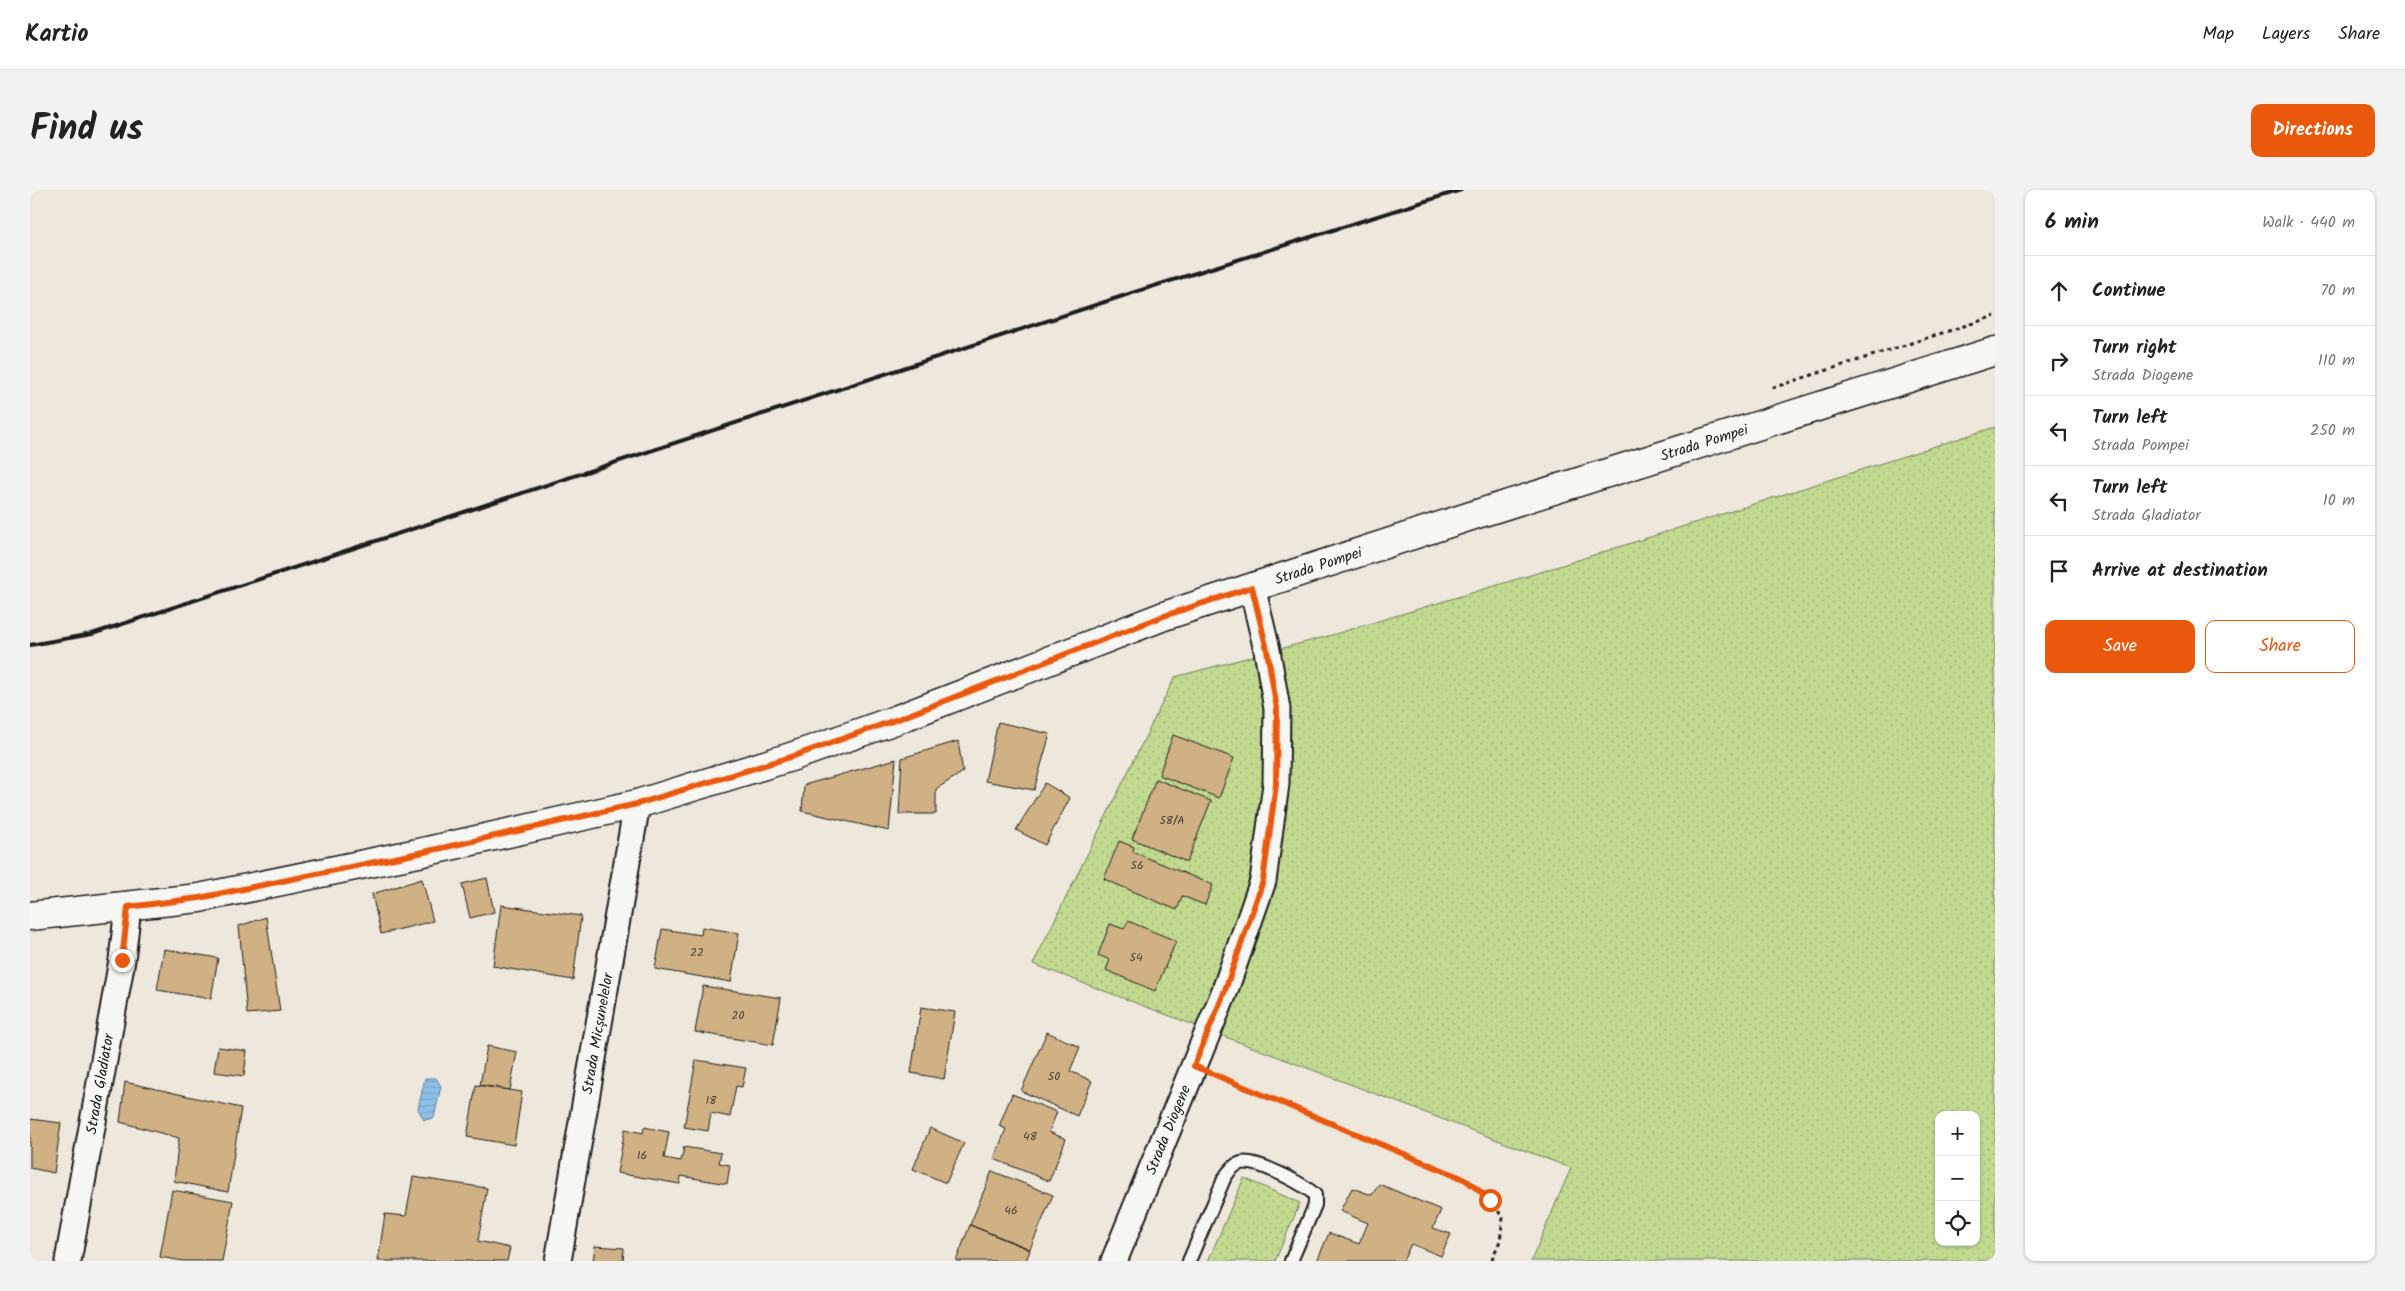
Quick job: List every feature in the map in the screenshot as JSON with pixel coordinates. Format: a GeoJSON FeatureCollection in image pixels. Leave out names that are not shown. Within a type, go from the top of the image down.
{"type":"FeatureCollection","features":[{"type":"Feature","properties":{"kind":"main road","name":"Strada Pompei"},"geometry":{"type":"LineString","coordinates":[[30,916],[128,907],[209,896],[424,852],[637,804],[794,756],[890,722],[1164,616],[1995,352]]}},
{"type":"Feature","properties":{"kind":"street","name":"Strada Diogene"},"geometry":{"type":"LineString","coordinates":[[1114,1261],[1224,993],[1263,881],[1276,784],[1277,709],[1267,650],[1252,587]]}},
{"type":"Feature","properties":{"kind":"street","name":"Strada Micșunelelor"},"geometry":{"type":"LineString","coordinates":[[558,1261],[637,804]]}},
{"type":"Feature","properties":{"kind":"street","name":"Strada Gladiator"},"geometry":{"type":"LineString","coordinates":[[68,1261],[122,960],[128,907]]}},
{"type":"Feature","properties":{"kind":"lane"},"geometry":{"type":"LineString","coordinates":[[1189,1261],[1224,1178],[1232,1168],[1242,1163],[1254,1163],[1307,1187],[1315,1195],[1315,1205],[1291,1261]]}},
{"type":"Feature","properties":{"kind":"path"},"geometry":{"type":"LineString","coordinates":[[1767,389],[1995,316]]}},
{"type":"Feature","properties":{"kind":"path"},"geometry":{"type":"LineString","coordinates":[[1194,1066],[1466,1180],[1490,1200],[1503,1218],[1500,1241],[1491,1261]]}},
{"type":"Feature","properties":{"kind":"green space"},"geometry":{"type":"Polygon","coordinates":[[[1995,427],[1995,1261],[1531,1261],[1571,1168],[1033,964],[1175,677],[1332,635],[1534,574],[1995,427]]]}},
{"type":"Feature","properties":{"kind":"green space"},"geometry":{"type":"Polygon","coordinates":[[[1244,1178],[1300,1203],[1275,1261],[1208,1261],[1244,1178]]]}},
{"type":"Feature","properties":{"kind":"water"},"geometry":{"type":"Polygon","coordinates":[[[425,1078],[436,1078],[441,1086],[434,1118],[424,1120],[418,1109],[425,1078]]]}},
{"type":"Feature","properties":{"kind":"building"},"geometry":{"type":"Polygon","coordinates":[[[998,722],[1050,734],[1034,790],[985,781],[998,722]]]}},
{"type":"Feature","properties":{"kind":"building"},"geometry":{"type":"Polygon","coordinates":[[[1173,735],[1234,758],[1219,798],[1159,775],[1173,735]]]}},
{"type":"Feature","properties":{"kind":"building"},"geometry":{"type":"Polygon","coordinates":[[[958,741],[963,772],[936,789],[936,814],[899,814],[902,758],[958,741]]]}},
{"type":"Feature","properties":{"kind":"building"},"geometry":{"type":"Polygon","coordinates":[[[896,759],[889,831],[802,811],[804,785],[896,759]]]}},
{"type":"Feature","properties":{"kind":"building"},"geometry":{"type":"Polygon","coordinates":[[[1156,779],[1211,801],[1187,862],[1132,839],[1156,779]]]}},
{"type":"Feature","properties":{"kind":"building"},"geometry":{"type":"Polygon","coordinates":[[[1045,783],[1070,798],[1045,845],[1016,830],[1045,783]]]}},
{"type":"Feature","properties":{"kind":"building"},"geometry":{"type":"Polygon","coordinates":[[[1119,841],[1134,847],[1133,852],[1213,885],[1205,905],[1182,896],[1177,910],[1104,879],[1119,841]]]}},
{"type":"Feature","properties":{"kind":"building"},"geometry":{"type":"Polygon","coordinates":[[[487,878],[494,912],[470,918],[462,884],[487,878]]]}},
{"type":"Feature","properties":{"kind":"building"},"geometry":{"type":"Polygon","coordinates":[[[422,879],[433,921],[381,934],[372,894],[422,879]]]}},
{"type":"Feature","properties":{"kind":"building"},"geometry":{"type":"Polygon","coordinates":[[[501,905],[581,916],[573,980],[493,966],[501,905]]]}},
{"type":"Feature","properties":{"kind":"building"},"geometry":{"type":"Polygon","coordinates":[[[266,917],[280,1011],[247,1014],[239,926],[266,917]]]}},
{"type":"Feature","properties":{"kind":"building"},"geometry":{"type":"Polygon","coordinates":[[[1128,921],[1176,941],[1155,991],[1106,970],[1110,960],[1098,955],[1110,924],[1124,929],[1128,921]]]}},
{"type":"Feature","properties":{"kind":"building"},"geometry":{"type":"Polygon","coordinates":[[[702,927],[739,933],[731,982],[655,969],[662,929],[701,935],[702,927]]]}},
{"type":"Feature","properties":{"kind":"building"},"geometry":{"type":"Polygon","coordinates":[[[164,949],[218,958],[211,999],[157,990],[164,949]]]}},
{"type":"Feature","properties":{"kind":"building"},"geometry":{"type":"Polygon","coordinates":[[[703,986],[781,998],[773,1045],[695,1032],[703,986]]]}},
{"type":"Feature","properties":{"kind":"building"},"geometry":{"type":"Polygon","coordinates":[[[921,1007],[955,1012],[944,1079],[911,1073],[921,1007]]]}},
{"type":"Feature","properties":{"kind":"building"},"geometry":{"type":"Polygon","coordinates":[[[1047,1032],[1080,1047],[1070,1071],[1092,1081],[1077,1116],[1021,1091],[1047,1032]]]}},
{"type":"Feature","properties":{"kind":"building"},"geometry":{"type":"Polygon","coordinates":[[[487,1046],[517,1052],[510,1090],[480,1085],[487,1046]]]}},
{"type":"Feature","properties":{"kind":"building"},"geometry":{"type":"Polygon","coordinates":[[[218,1047],[247,1051],[244,1076],[214,1072],[218,1047]]]}},
{"type":"Feature","properties":{"kind":"building"},"geometry":{"type":"Polygon","coordinates":[[[696,1060],[746,1068],[742,1087],[736,1086],[730,1117],[711,1113],[708,1131],[684,1127],[696,1060]]]}},
{"type":"Feature","properties":{"kind":"building"},"geometry":{"type":"Polygon","coordinates":[[[125,1082],[241,1108],[228,1192],[174,1181],[179,1138],[120,1122],[125,1082]]]}},
{"type":"Feature","properties":{"kind":"building"},"geometry":{"type":"Polygon","coordinates":[[[476,1085],[522,1092],[514,1145],[467,1137],[476,1085]]]}},
{"type":"Feature","properties":{"kind":"building"},"geometry":{"type":"Polygon","coordinates":[[[1012,1094],[1057,1112],[1049,1132],[1066,1139],[1049,1181],[994,1159],[1006,1129],[999,1126],[1012,1094]]]}},
{"type":"Feature","properties":{"kind":"building"},"geometry":{"type":"Polygon","coordinates":[[[30,1119],[61,1123],[54,1173],[30,1168],[30,1119]]]}},
{"type":"Feature","properties":{"kind":"building"},"geometry":{"type":"Polygon","coordinates":[[[644,1127],[669,1132],[664,1158],[681,1161],[684,1147],[721,1153],[719,1163],[730,1165],[727,1184],[681,1176],[680,1184],[617,1173],[625,1129],[643,1133],[644,1127]]]}},
{"type":"Feature","properties":{"kind":"building"},"geometry":{"type":"Polygon","coordinates":[[[930,1128],[964,1143],[946,1183],[913,1169],[930,1128]]]}},
{"type":"Feature","properties":{"kind":"building"},"geometry":{"type":"Polygon","coordinates":[[[992,1171],[1053,1195],[1030,1249],[970,1225],[992,1171]]]}},
{"type":"Feature","properties":{"kind":"building"},"geometry":{"type":"Polygon","coordinates":[[[413,1177],[487,1188],[478,1241],[510,1248],[507,1261],[378,1261],[385,1214],[406,1216],[413,1177]]]}},
{"type":"Feature","properties":{"kind":"building"},"geometry":{"type":"Polygon","coordinates":[[[1379,1184],[1441,1210],[1433,1228],[1451,1234],[1441,1256],[1411,1244],[1403,1261],[1317,1261],[1329,1233],[1359,1244],[1368,1223],[1340,1211],[1352,1188],[1372,1195],[1379,1184]]]}},
{"type":"Feature","properties":{"kind":"building"},"geometry":{"type":"Polygon","coordinates":[[[172,1190],[233,1201],[222,1261],[183,1261],[160,1257],[172,1190]]]}},
{"type":"Feature","properties":{"kind":"building"},"geometry":{"type":"Polygon","coordinates":[[[970,1225],[1030,1250],[1026,1261],[956,1261],[970,1225]]]}},
{"type":"Feature","properties":{"kind":"building"},"geometry":{"type":"Polygon","coordinates":[[[595,1246],[624,1248],[623,1261],[593,1261],[595,1246]]]}},
{"type":"Feature","properties":{"kind":"railway"},"geometry":{"type":"LineString","coordinates":[[30,645],[92,634],[1135,292],[1461,190]]}},
{"type":"Feature","properties":{"kind":"route"},"geometry":{"type":"LineString","coordinates":[[122,960],[128,907],[199,898],[424,852],[637,804],[794,756],[898,719],[1164,616],[1252,587],[1267,650],[1277,709],[1276,784],[1263,881],[1224,993],[1194,1066],[1466,1180],[1490,1200]]}}]}
